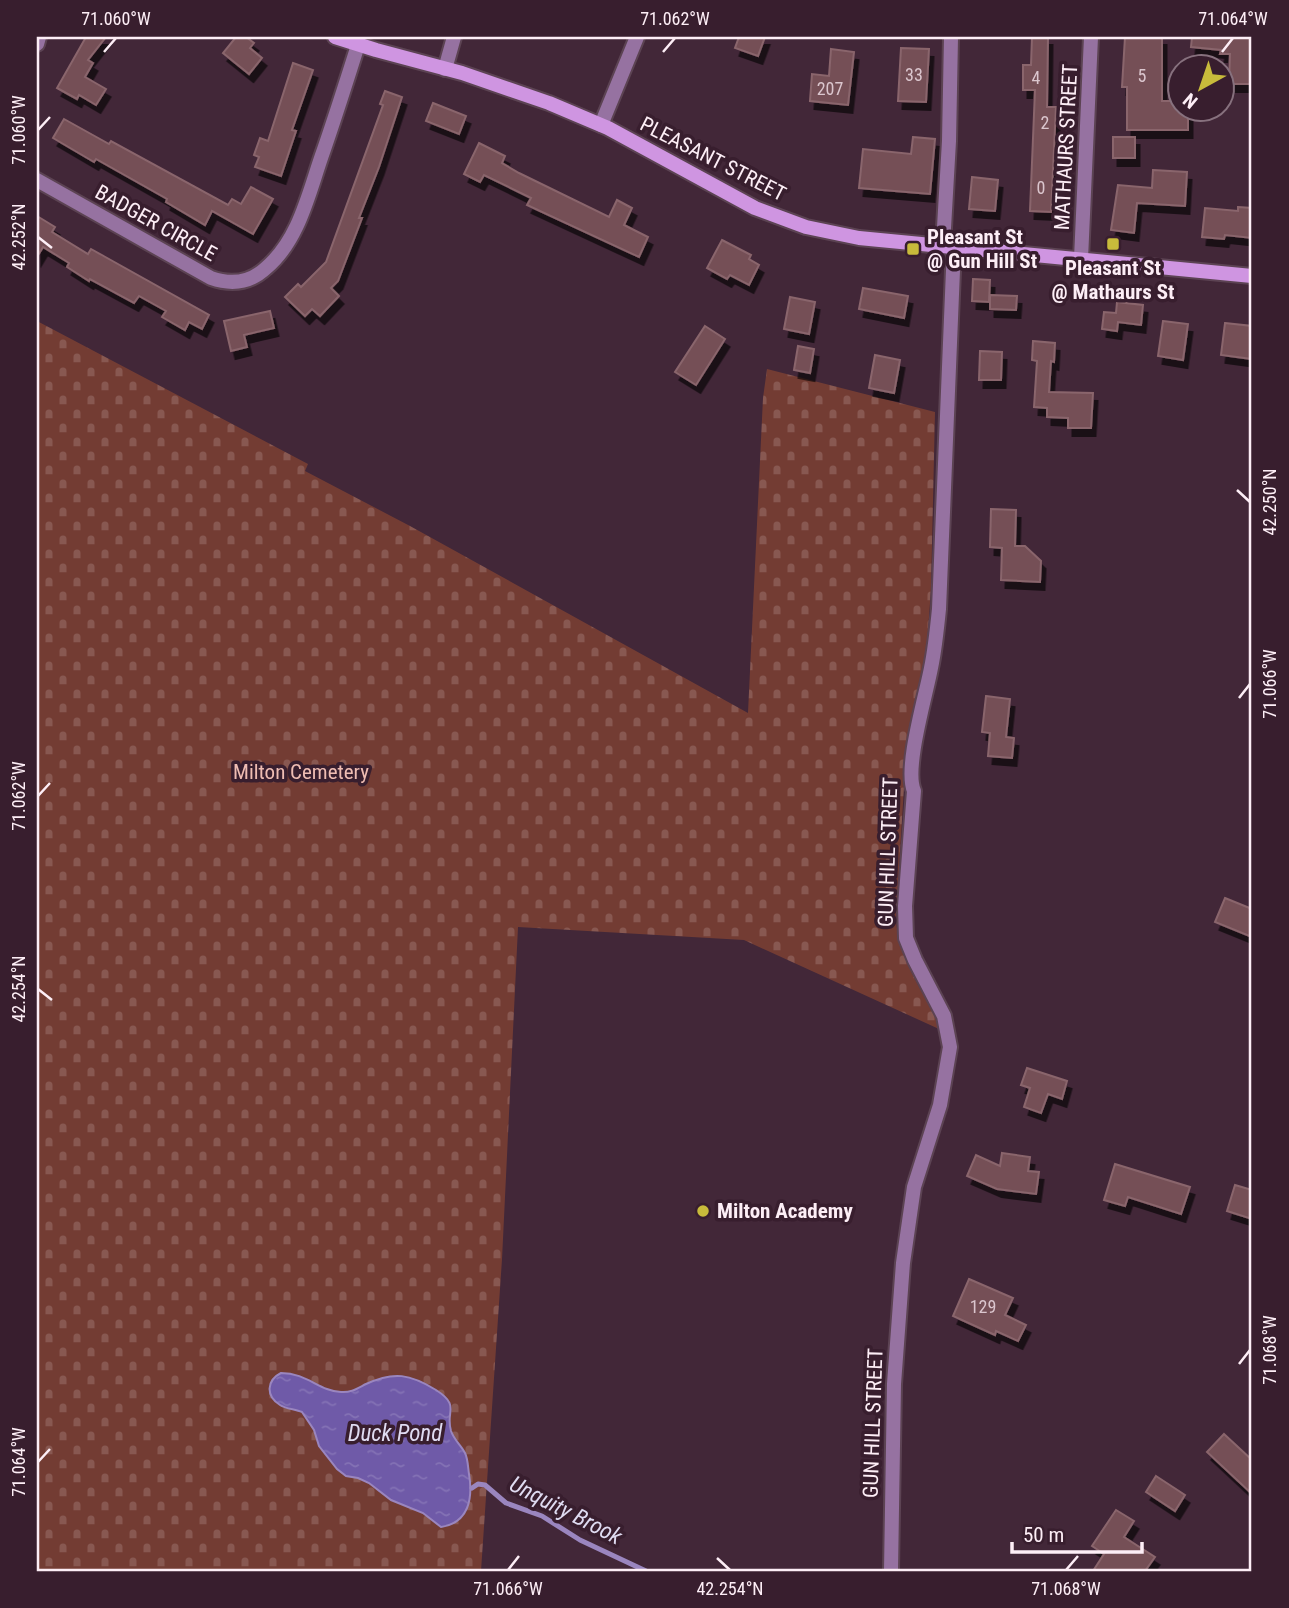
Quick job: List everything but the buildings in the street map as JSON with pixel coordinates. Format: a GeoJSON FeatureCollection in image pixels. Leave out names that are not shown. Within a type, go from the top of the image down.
{"type":"FeatureCollection","features":[{"type":"Feature","properties":{"kind":"street"},"geometry":{"type":"LineString","coordinates":[[37,44],[39,37]]}},
{"type":"Feature","properties":{"kind":"street","name":"PLEASANT STREET"},"geometry":{"type":"LineString","coordinates":[[335,37],[549,103],[601,125],[755,208],[790,222],[859,237],[1149,268],[1252,276]]}},
{"type":"Feature","properties":{"kind":"street"},"geometry":{"type":"LineString","coordinates":[[445,69],[454,37]]}},
{"type":"Feature","properties":{"kind":"street"},"geometry":{"type":"LineString","coordinates":[[601,125],[637,37]]}},
{"type":"Feature","properties":{"kind":"street","name":"GUN HILL STREET"},"geometry":{"type":"LineString","coordinates":[[891,1571],[893,1406],[903,1263],[914,1188],[940,1105],[950,1047],[944,1016],[906,938],[905,917],[914,791],[911,784],[913,757],[939,609],[949,246],[951,37]]}},
{"type":"Feature","properties":{"kind":"street","name":"MATHAURS STREET"},"geometry":{"type":"LineString","coordinates":[[1081,259],[1091,37]]}},
{"type":"Feature","properties":{"kind":"street","name":"BADGER CIRCLE"},"geometry":{"type":"LineString","coordinates":[[37,180],[211,278],[231,283],[249,279],[274,261],[296,227],[358,45]]}},
{"type":"Feature","properties":{"kind":"green space","name":"Milton Cemetery"},"geometry":{"type":"Polygon","coordinates":[[[37,321],[308,464],[305,471],[748,713],[763,398],[767,369],[935,412],[931,589],[926,659],[906,754],[896,919],[905,958],[939,1029],[744,940],[518,927],[502,1259],[481,1571],[37,1571],[37,321]]]}},
{"type":"Feature","properties":{"kind":"water","name":"Duck Pond"},"geometry":{"type":"Polygon","coordinates":[[[281,1373],[298,1376],[326,1389],[345,1392],[385,1377],[402,1376],[418,1380],[444,1396],[451,1409],[451,1431],[467,1461],[470,1492],[463,1515],[450,1525],[441,1527],[423,1513],[391,1500],[369,1483],[346,1476],[337,1469],[319,1446],[314,1430],[302,1412],[282,1406],[272,1397],[271,1384],[281,1373]]]}},
{"type":"Feature","properties":{"kind":"waterway","name":"Unquity Brook"},"geometry":{"type":"LineString","coordinates":[[472,1488],[478,1484],[485,1485],[506,1503],[542,1516],[580,1540],[646,1571]]}},
{"type":"Feature","properties":{"kind":"place","name":"Pleasant St @ Mathaurs St"},"geometry":{"type":"Point","coordinates":[1113,244]}},
{"type":"Feature","properties":{"kind":"place","name":"Pleasant St @ Gun Hill St"},"geometry":{"type":"Point","coordinates":[913,249]}},
{"type":"Feature","properties":{"kind":"place","name":"Milton Academy"},"geometry":{"type":"Point","coordinates":[703,1211]}}]}
